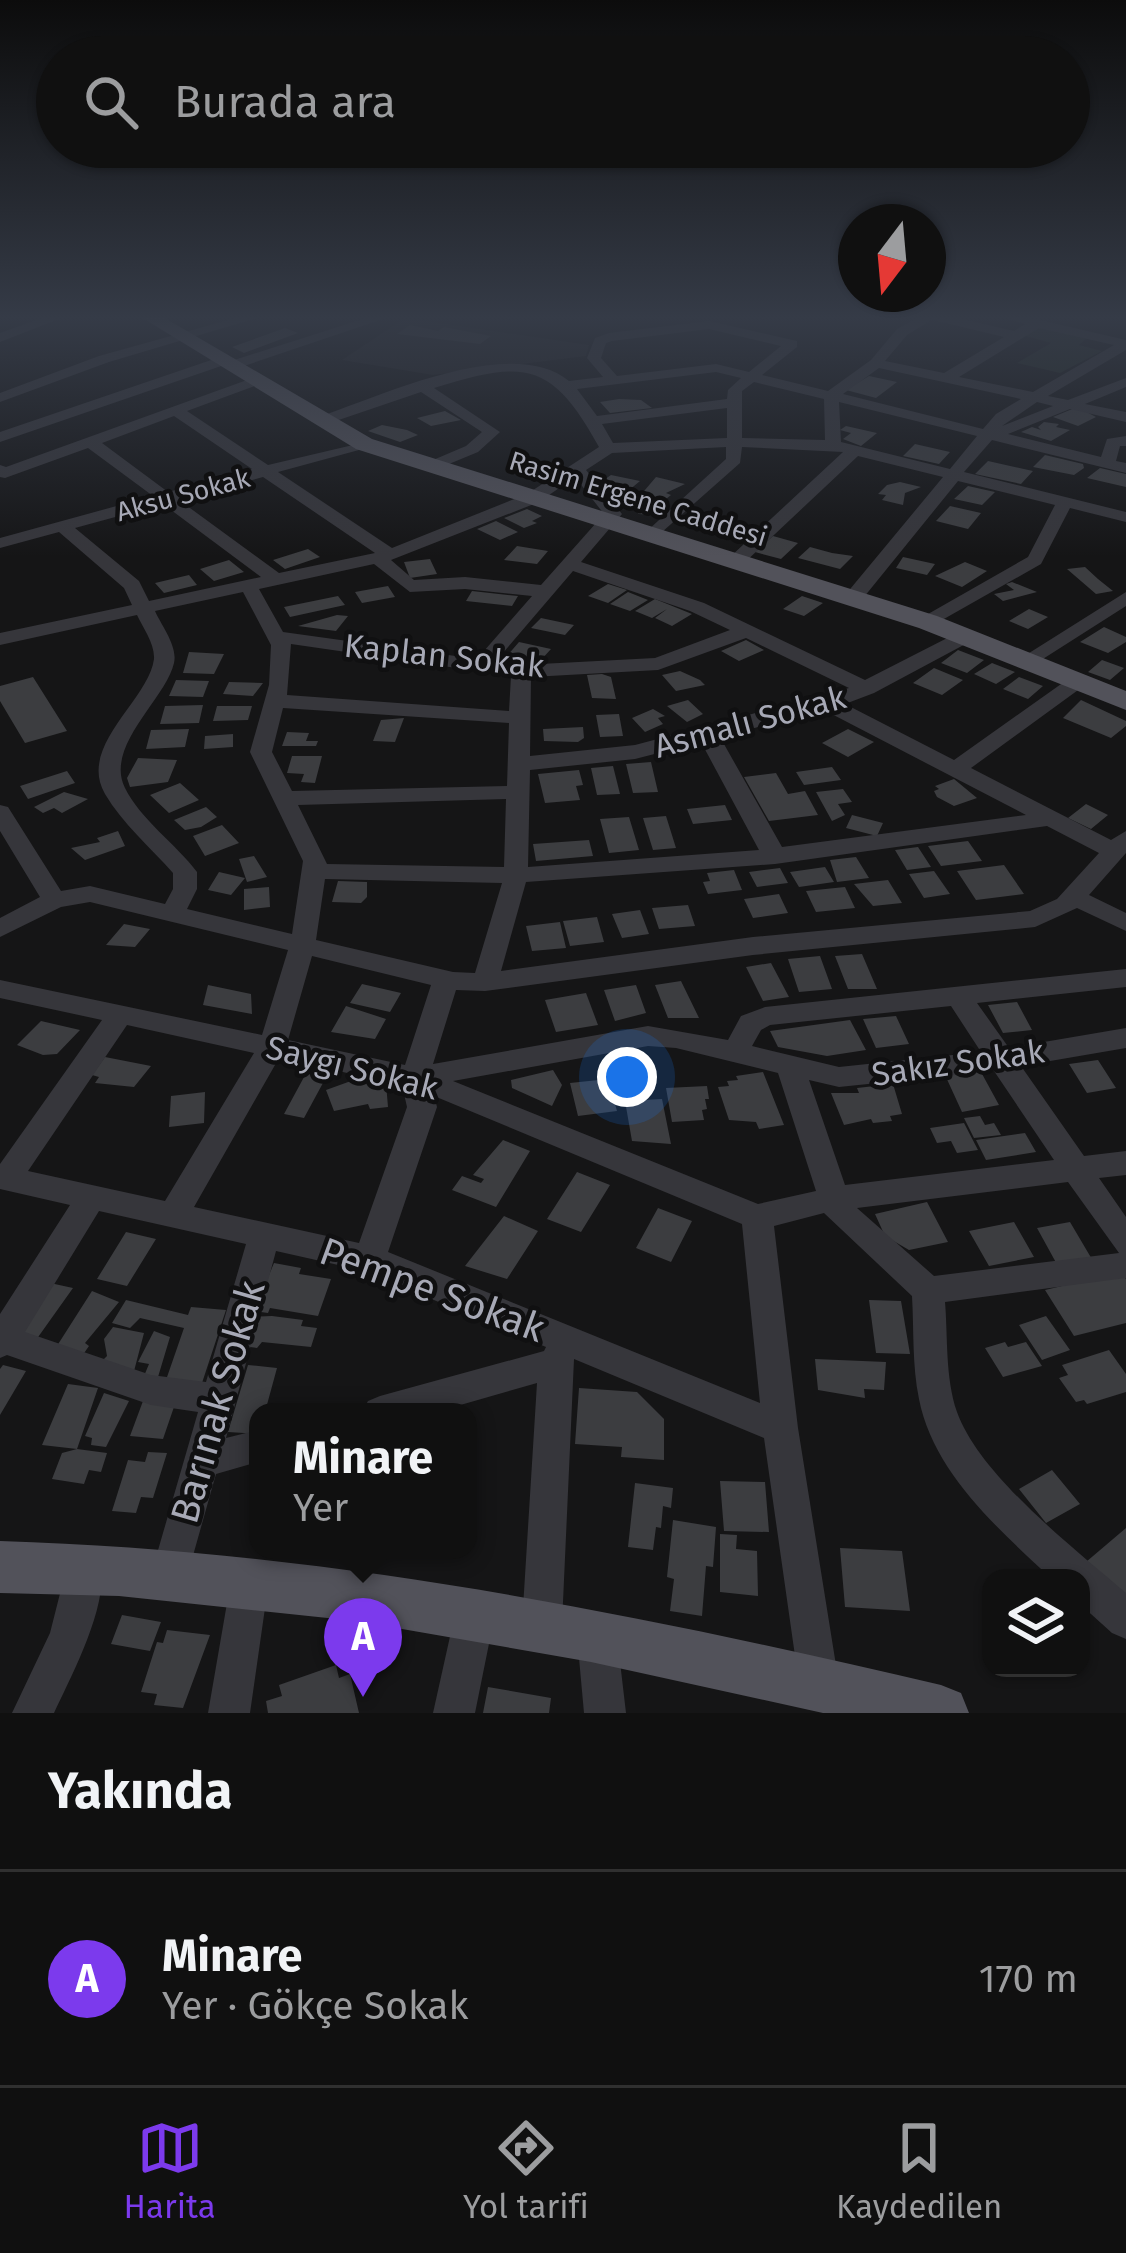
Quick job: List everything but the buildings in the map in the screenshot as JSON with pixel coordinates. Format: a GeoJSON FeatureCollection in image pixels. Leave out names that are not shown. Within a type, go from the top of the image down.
{"type":"FeatureCollection","features":[{"type":"Feature","properties":{"kind":"main road","name":"Rasim Ergene Caddesi"},"geometry":{"type":"LineString","coordinates":[[287,397],[364,444],[928,622],[1126,701]]}},
{"type":"Feature","properties":{"kind":"main road"},"geometry":{"type":"LineString","coordinates":[[0,1567],[171,1570],[542,1624],[848,1697],[940,1713]]}},
{"type":"Feature","properties":{"kind":"street"},"geometry":{"type":"LineString","coordinates":[[0,437],[124,397]]}},
{"type":"Feature","properties":{"kind":"street"},"geometry":{"type":"LineString","coordinates":[[2,471],[212,397]]}},
{"type":"Feature","properties":{"kind":"street"},"geometry":{"type":"LineString","coordinates":[[325,420],[400,397]]}},
{"type":"Feature","properties":{"kind":"street"},"geometry":{"type":"LineString","coordinates":[[432,466],[472,449],[492,432],[438,397]]}},
{"type":"Feature","properties":{"kind":"street"},"geometry":{"type":"LineString","coordinates":[[573,397],[608,448]]}},
{"type":"Feature","properties":{"kind":"street"},"geometry":{"type":"LineString","coordinates":[[653,535],[734,460],[734,397]]}},
{"type":"Feature","properties":{"kind":"street"},"geometry":{"type":"LineString","coordinates":[[831,397],[833,446]]}},
{"type":"Feature","properties":{"kind":"street"},"geometry":{"type":"LineString","coordinates":[[835,397],[1126,468]]}},
{"type":"Feature","properties":{"kind":"street"},"geometry":{"type":"LineString","coordinates":[[853,598],[1001,417],[1031,397]]}},
{"type":"Feature","properties":{"kind":"street"},"geometry":{"type":"LineString","coordinates":[[1038,397],[1126,417]]}},
{"type":"Feature","properties":{"kind":"street"},"geometry":{"type":"LineString","coordinates":[[990,436],[1090,397]]}},
{"type":"Feature","properties":{"kind":"street"},"geometry":{"type":"LineString","coordinates":[[592,422],[734,403]]}},
{"type":"Feature","properties":{"kind":"street"},"geometry":{"type":"LineString","coordinates":[[175,410],[384,556],[410,586],[473,584],[542,591]]}},
{"type":"Feature","properties":{"kind":"street"},"geometry":{"type":"LineString","coordinates":[[89,441],[275,579]]}},
{"type":"Feature","properties":{"kind":"street"},"geometry":{"type":"LineString","coordinates":[[1107,463],[1112,444],[1126,441]]}},
{"type":"Feature","properties":{"kind":"street"},"geometry":{"type":"LineString","coordinates":[[582,476],[608,448],[735,442],[833,446],[1126,517]]}},
{"type":"Feature","properties":{"kind":"street","name":"Aksu Sokak"},"geometry":{"type":"LineString","coordinates":[[0,543],[364,444]]}},
{"type":"Feature","properties":{"kind":"street"},"geometry":{"type":"LineString","coordinates":[[0,639],[384,556],[533,498],[636,447]]}},
{"type":"Feature","properties":{"kind":"street"},"geometry":{"type":"LineString","coordinates":[[736,561],[854,451]]}},
{"type":"Feature","properties":{"kind":"street"},"geometry":{"type":"LineString","coordinates":[[482,665],[613,514],[582,476]]}},
{"type":"Feature","properties":{"kind":"street"},"geometry":{"type":"LineString","coordinates":[[928,622],[1035,560],[1065,502]]}},
{"type":"Feature","properties":{"kind":"street"},"geometry":{"type":"LineString","coordinates":[[63,527],[132,585],[165,659],[116,746],[109,773],[115,792],[185,872],[185,889],[173,912]]}},
{"type":"Feature","properties":{"kind":"street"},"geometry":{"type":"LineString","coordinates":[[568,562],[680,600],[867,689]]}},
{"type":"Feature","properties":{"kind":"street"},"geometry":{"type":"LineString","coordinates":[[174,1214],[272,1047],[303,944],[315,871],[304,832],[261,752],[276,701],[280,637],[248,585]]}},
{"type":"Feature","properties":{"kind":"street"},"geometry":{"type":"LineString","coordinates":[[1028,660],[1126,598]]}},
{"type":"Feature","properties":{"kind":"street","name":"Kaplan Sokak"},"geometry":{"type":"LineString","coordinates":[[280,637],[520,671],[670,662],[746,631]]}},
{"type":"Feature","properties":{"kind":"street","name":"Asmalı Sokak"},"geometry":{"type":"LineString","coordinates":[[521,764],[635,752],[827,703],[867,689],[966,637]]}},
{"type":"Feature","properties":{"kind":"street"},"geometry":{"type":"LineString","coordinates":[[485,982],[516,875],[520,671]]}},
{"type":"Feature","properties":{"kind":"street"},"geometry":{"type":"LineString","coordinates":[[954,770],[1078,681]]}},
{"type":"Feature","properties":{"kind":"street"},"geometry":{"type":"LineString","coordinates":[[276,701],[522,718]]}},
{"type":"Feature","properties":{"kind":"street"},"geometry":{"type":"LineString","coordinates":[[0,929],[54,900],[89,894],[446,979],[485,982],[770,944],[1011,924],[1053,913],[1074,897],[1120,845],[1047,819],[827,703]]}},
{"type":"Feature","properties":{"kind":"street"},"geometry":{"type":"LineString","coordinates":[[708,735],[776,857]]}},
{"type":"Feature","properties":{"kind":"street"},"geometry":{"type":"LineString","coordinates":[[285,798],[521,792]]}},
{"type":"Feature","properties":{"kind":"street"},"geometry":{"type":"LineString","coordinates":[[0,812],[54,900]]}},
{"type":"Feature","properties":{"kind":"street"},"geometry":{"type":"LineString","coordinates":[[315,871],[516,875],[776,857],[1047,819]]}},
{"type":"Feature","properties":{"kind":"street"},"geometry":{"type":"LineString","coordinates":[[1074,897],[1126,923]]}},
{"type":"Feature","properties":{"kind":"street"},"geometry":{"type":"LineString","coordinates":[[734,1054],[751,1023],[765,1016],[1126,977]]}},
{"type":"Feature","properties":{"kind":"street"},"geometry":{"type":"LineString","coordinates":[[370,1259],[422,1107],[415,1077],[446,979]]}},
{"type":"Feature","properties":{"kind":"street","name":"Saygı Sokak"},"geometry":{"type":"LineString","coordinates":[[0,989],[415,1077],[757,1217]]}},
{"type":"Feature","properties":{"kind":"street"},"geometry":{"type":"LineString","coordinates":[[956,993],[1126,1242]]}},
{"type":"Feature","properties":{"kind":"street"},"geometry":{"type":"LineString","coordinates":[[4,1177],[119,1016]]}},
{"type":"Feature","properties":{"kind":"street","name":"Sakız Sokak"},"geometry":{"type":"LineString","coordinates":[[415,1077],[648,1036],[676,1038],[791,1069],[850,1077],[1123,1045]]}},
{"type":"Feature","properties":{"kind":"street"},"geometry":{"type":"LineString","coordinates":[[791,1069],[833,1199],[843,1216],[928,1290],[935,1393],[957,1446],[1039,1540],[1126,1619]]}},
{"type":"Feature","properties":{"kind":"street"},"geometry":{"type":"LineString","coordinates":[[848,1697],[781,1428],[757,1217],[833,1199],[1126,1163]]}},
{"type":"Feature","properties":{"kind":"street","name":"Pempe Sokak"},"geometry":{"type":"LineString","coordinates":[[4,1177],[370,1259],[561,1352],[781,1428]]}},
{"type":"Feature","properties":{"kind":"street"},"geometry":{"type":"LineString","coordinates":[[92,1196],[1,1341],[152,1390],[216,1399]]}},
{"type":"Feature","properties":{"kind":"street","name":"Barınak Sokak"},"geometry":{"type":"LineString","coordinates":[[171,1570],[265,1234]]}},
{"type":"Feature","properties":{"kind":"street"},"geometry":{"type":"LineString","coordinates":[[928,1290],[1126,1265]]}},
{"type":"Feature","properties":{"kind":"street"},"geometry":{"type":"LineString","coordinates":[[407,1403],[561,1352],[542,1624]]}},
{"type":"Feature","properties":{"kind":"street"},"geometry":{"type":"LineString","coordinates":[[200,1462],[249,1448]]}},
{"type":"Feature","properties":{"kind":"street"},"geometry":{"type":"LineString","coordinates":[[33,1713],[68,1637],[84,1568]]}},
{"type":"Feature","properties":{"kind":"street"},"geometry":{"type":"LineString","coordinates":[[229,1713],[250,1580]]}},
{"type":"Feature","properties":{"kind":"street"},"geometry":{"type":"LineString","coordinates":[[454,1713],[475,1614]]}},
{"type":"Feature","properties":{"kind":"street"},"geometry":{"type":"LineString","coordinates":[[597,1636],[605,1713]]}},
{"type":"Feature","properties":{"kind":"place","name":"Minare"},"geometry":{"type":"Point","coordinates":[363,1697]}}]}
